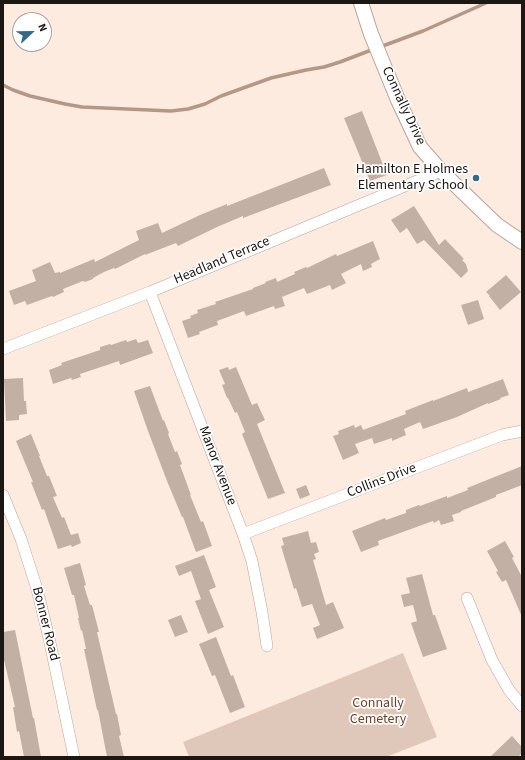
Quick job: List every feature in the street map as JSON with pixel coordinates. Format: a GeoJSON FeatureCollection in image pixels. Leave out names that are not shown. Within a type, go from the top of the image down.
{"type":"FeatureCollection","features":[{"type":"Feature","properties":{"kind":"street","name":"Connally Drive"},"geometry":{"type":"LineString","coordinates":[[361,3],[371,34],[398,100],[420,147],[441,171],[497,225],[522,242]]}},
{"type":"Feature","properties":{"kind":"street","name":"Headland Terrace"},"geometry":{"type":"LineString","coordinates":[[3,349],[150,292],[441,171]]}},
{"type":"Feature","properties":{"kind":"street","name":"Manor Avenue"},"geometry":{"type":"LineString","coordinates":[[150,292],[252,561],[267,646]]}},
{"type":"Feature","properties":{"kind":"street","name":"Collins Drive"},"geometry":{"type":"LineString","coordinates":[[243,534],[502,435],[522,430]]}},
{"type":"Feature","properties":{"kind":"street","name":"Bonner Road"},"geometry":{"type":"LineString","coordinates":[[3,495],[37,589],[50,638],[74,757]]}},
{"type":"Feature","properties":{"kind":"street"},"geometry":{"type":"LineString","coordinates":[[467,598],[492,660],[509,690],[522,706]]}},
{"type":"Feature","properties":{"kind":"green space","name":"Connally Cemetery"},"geometry":{"type":"Polygon","coordinates":[[[403,653],[437,737],[386,757],[189,757],[183,742],[403,653]]]}},
{"type":"Feature","properties":{"kind":"building"},"geometry":{"type":"Polygon","coordinates":[[[362,111],[387,175],[370,181],[344,118],[362,111]]]}},
{"type":"Feature","properties":{"kind":"building"},"geometry":{"type":"Polygon","coordinates":[[[324,168],[331,185],[243,218],[243,216],[178,246],[176,243],[145,254],[115,269],[114,268],[104,272],[93,279],[85,282],[83,281],[63,289],[64,292],[53,297],[52,296],[27,305],[25,301],[14,305],[9,291],[36,281],[32,270],[50,262],[55,273],[60,273],[94,259],[95,262],[139,240],[136,231],[158,223],[162,233],[227,204],[227,206],[324,168]]]}},
{"type":"Feature","properties":{"kind":"building"},"geometry":{"type":"Polygon","coordinates":[[[414,206],[439,245],[445,239],[464,259],[462,260],[466,264],[468,271],[461,278],[424,240],[417,244],[407,228],[400,233],[391,220],[414,206]]]}},
{"type":"Feature","properties":{"kind":"building"},"geometry":{"type":"Polygon","coordinates":[[[373,241],[380,259],[371,264],[372,267],[363,271],[361,264],[341,274],[346,283],[332,290],[330,285],[307,294],[304,288],[282,297],[285,306],[275,309],[274,306],[246,316],[244,311],[217,321],[218,325],[188,338],[182,321],[191,318],[190,316],[198,313],[197,310],[216,304],[215,302],[253,289],[276,278],[277,282],[295,274],[294,272],[306,267],[307,268],[336,254],[337,256],[373,241]]]}},
{"type":"Feature","properties":{"kind":"building"},"geometry":{"type":"Polygon","coordinates":[[[506,275],[521,292],[500,310],[486,292],[506,275]]]}},
{"type":"Feature","properties":{"kind":"building"},"geometry":{"type":"Polygon","coordinates":[[[478,300],[484,319],[468,325],[461,305],[478,300]]]}},
{"type":"Feature","properties":{"kind":"building"},"geometry":{"type":"Polygon","coordinates":[[[136,339],[138,343],[148,340],[153,353],[120,365],[119,361],[80,374],[81,377],[72,380],[71,378],[53,384],[49,370],[62,365],[61,363],[100,350],[100,347],[136,339]]]}},
{"type":"Feature","properties":{"kind":"building"},"geometry":{"type":"Polygon","coordinates":[[[228,367],[229,370],[236,367],[252,405],[257,403],[265,420],[257,424],[285,493],[268,499],[242,434],[245,432],[237,412],[235,413],[222,385],[225,384],[219,370],[228,367]]]}},
{"type":"Feature","properties":{"kind":"building"},"geometry":{"type":"Polygon","coordinates":[[[23,378],[24,401],[26,401],[27,414],[19,415],[19,420],[6,421],[4,379],[23,378]]]}},
{"type":"Feature","properties":{"kind":"building"},"geometry":{"type":"Polygon","coordinates":[[[503,379],[509,395],[457,417],[423,429],[420,422],[404,429],[406,435],[392,441],[392,438],[374,444],[372,438],[355,444],[359,453],[343,460],[333,436],[339,434],[338,431],[354,425],[355,428],[361,425],[363,430],[406,414],[405,411],[433,400],[467,388],[468,392],[503,379]]]}},
{"type":"Feature","properties":{"kind":"building"},"geometry":{"type":"Polygon","coordinates":[[[150,386],[175,452],[177,451],[182,464],[180,465],[190,495],[201,522],[203,521],[212,546],[196,552],[167,481],[134,391],[150,386]]]}},
{"type":"Feature","properties":{"kind":"building"},"geometry":{"type":"Polygon","coordinates":[[[31,434],[47,476],[49,476],[57,496],[53,497],[62,518],[64,517],[71,535],[78,533],[81,543],[72,547],[71,545],[58,549],[44,509],[42,510],[31,482],[33,482],[16,441],[31,434]]]}},
{"type":"Feature","properties":{"kind":"building"},"geometry":{"type":"Polygon","coordinates":[[[522,466],[522,485],[452,515],[454,521],[441,525],[439,520],[434,523],[433,521],[378,541],[379,545],[361,552],[352,531],[385,518],[386,520],[406,513],[406,510],[419,505],[420,506],[447,496],[447,498],[468,490],[467,488],[522,466]]]}},
{"type":"Feature","properties":{"kind":"building"},"geometry":{"type":"Polygon","coordinates":[[[306,485],[310,495],[300,499],[296,489],[306,485]]]}},
{"type":"Feature","properties":{"kind":"building"},"geometry":{"type":"Polygon","coordinates":[[[308,531],[311,543],[316,542],[319,552],[314,554],[316,559],[313,560],[326,605],[333,602],[344,628],[317,639],[313,628],[320,625],[312,604],[302,607],[296,588],[294,589],[281,546],[284,545],[282,538],[308,531]]]}},
{"type":"Feature","properties":{"kind":"building"},"geometry":{"type":"Polygon","coordinates":[[[505,541],[514,557],[512,558],[522,577],[522,617],[506,580],[502,582],[487,551],[505,541]]]}},
{"type":"Feature","properties":{"kind":"building"},"geometry":{"type":"Polygon","coordinates":[[[204,555],[216,587],[209,590],[224,627],[208,634],[195,601],[201,599],[191,571],[179,576],[175,566],[204,555]]]}},
{"type":"Feature","properties":{"kind":"building"},"geometry":{"type":"Polygon","coordinates":[[[80,563],[86,585],[84,586],[90,605],[92,605],[99,632],[97,632],[117,714],[121,735],[119,736],[124,757],[107,757],[84,649],[86,649],[82,630],[81,631],[74,595],[72,595],[64,568],[80,563]]]}},
{"type":"Feature","properties":{"kind":"building"},"geometry":{"type":"Polygon","coordinates":[[[422,574],[433,615],[435,615],[447,649],[423,657],[411,623],[417,621],[413,605],[404,607],[401,595],[410,593],[406,578],[422,574]]]}},
{"type":"Feature","properties":{"kind":"building"},"geometry":{"type":"Polygon","coordinates":[[[181,615],[188,632],[175,637],[168,620],[181,615]]]}},
{"type":"Feature","properties":{"kind":"building"},"geometry":{"type":"Polygon","coordinates":[[[15,630],[41,757],[24,757],[19,731],[17,732],[13,707],[15,707],[4,660],[3,661],[3,632],[15,630]]]}},
{"type":"Feature","properties":{"kind":"building"},"geometry":{"type":"Polygon","coordinates":[[[216,637],[245,707],[230,713],[215,675],[212,676],[199,644],[216,637]]]}},
{"type":"Feature","properties":{"kind":"building"},"geometry":{"type":"Polygon","coordinates":[[[512,736],[522,747],[522,753],[518,757],[490,757],[512,736]]]}},
{"type":"Feature","properties":{"kind":"waterway"},"geometry":{"type":"LineString","coordinates":[[380,47],[423,31],[486,3]]}},
{"type":"Feature","properties":{"kind":"waterway"},"geometry":{"type":"LineString","coordinates":[[3,85],[30,96],[82,107],[171,111],[188,109],[205,104],[221,96],[271,78],[324,67],[374,49]]}},
{"type":"Feature","properties":{"kind":"place","name":"Hamilton E Holmes Elementary School"},"geometry":{"type":"Point","coordinates":[476,178]}}]}
